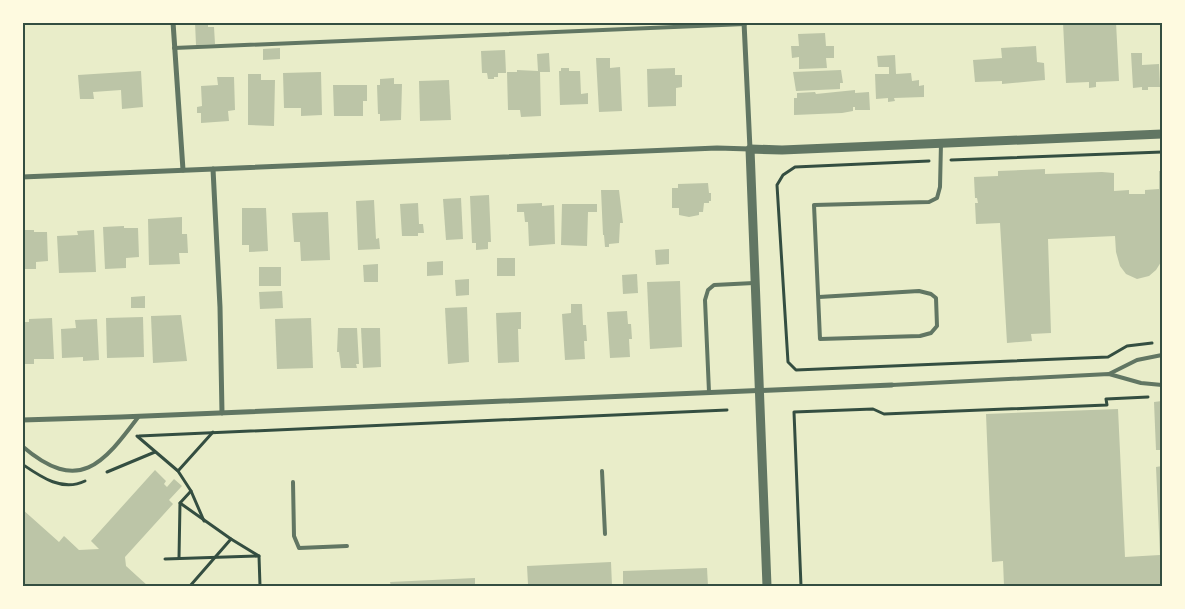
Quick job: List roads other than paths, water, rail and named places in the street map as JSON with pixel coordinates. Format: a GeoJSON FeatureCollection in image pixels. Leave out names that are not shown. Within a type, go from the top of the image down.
{"type":"FeatureCollection","features":[{"type":"Feature","properties":{"kind":"street"},"geometry":{"type":"LineString","coordinates":[[173,22],[183,170]]}},
{"type":"Feature","properties":{"kind":"street"},"geometry":{"type":"LineString","coordinates":[[744,23],[767,586]]}},
{"type":"Feature","properties":{"kind":"street"},"geometry":{"type":"LineString","coordinates":[[22,177],[717,148],[782,150],[1162,134]]}},
{"type":"Feature","properties":{"kind":"street"},"geometry":{"type":"LineString","coordinates":[[213,169],[220,307],[222,413]]}},
{"type":"Feature","properties":{"kind":"street"},"geometry":{"type":"LineString","coordinates":[[22,420],[892,384]]}},
{"type":"Feature","properties":{"kind":"lane"},"geometry":{"type":"LineString","coordinates":[[174,48],[744,23]]}},
{"type":"Feature","properties":{"kind":"lane"},"geometry":{"type":"LineString","coordinates":[[819,297],[920,291],[931,294],[936,298],[937,326],[930,333],[920,336],[820,339],[814,205],[929,202],[937,198],[940,187],[940,143]]}},
{"type":"Feature","properties":{"kind":"lane"},"geometry":{"type":"LineString","coordinates":[[709,392],[705,300],[708,290],[714,285],[755,283]]}},
{"type":"Feature","properties":{"kind":"lane"},"geometry":{"type":"LineString","coordinates":[[1109,374],[1137,360],[1162,355]]}},
{"type":"Feature","properties":{"kind":"lane"},"geometry":{"type":"LineString","coordinates":[[892,384],[1109,374],[1141,383],[1162,386]]}},
{"type":"Feature","properties":{"kind":"lane"},"geometry":{"type":"LineString","coordinates":[[22,446],[48,465],[71,470],[85,469],[97,464],[115,448],[139,416]]}},
{"type":"Feature","properties":{"kind":"lane"},"geometry":{"type":"LineString","coordinates":[[602,472],[605,534]]}},
{"type":"Feature","properties":{"kind":"lane"},"geometry":{"type":"LineString","coordinates":[[293,482],[294,536],[299,548],[347,546]]}}]}
